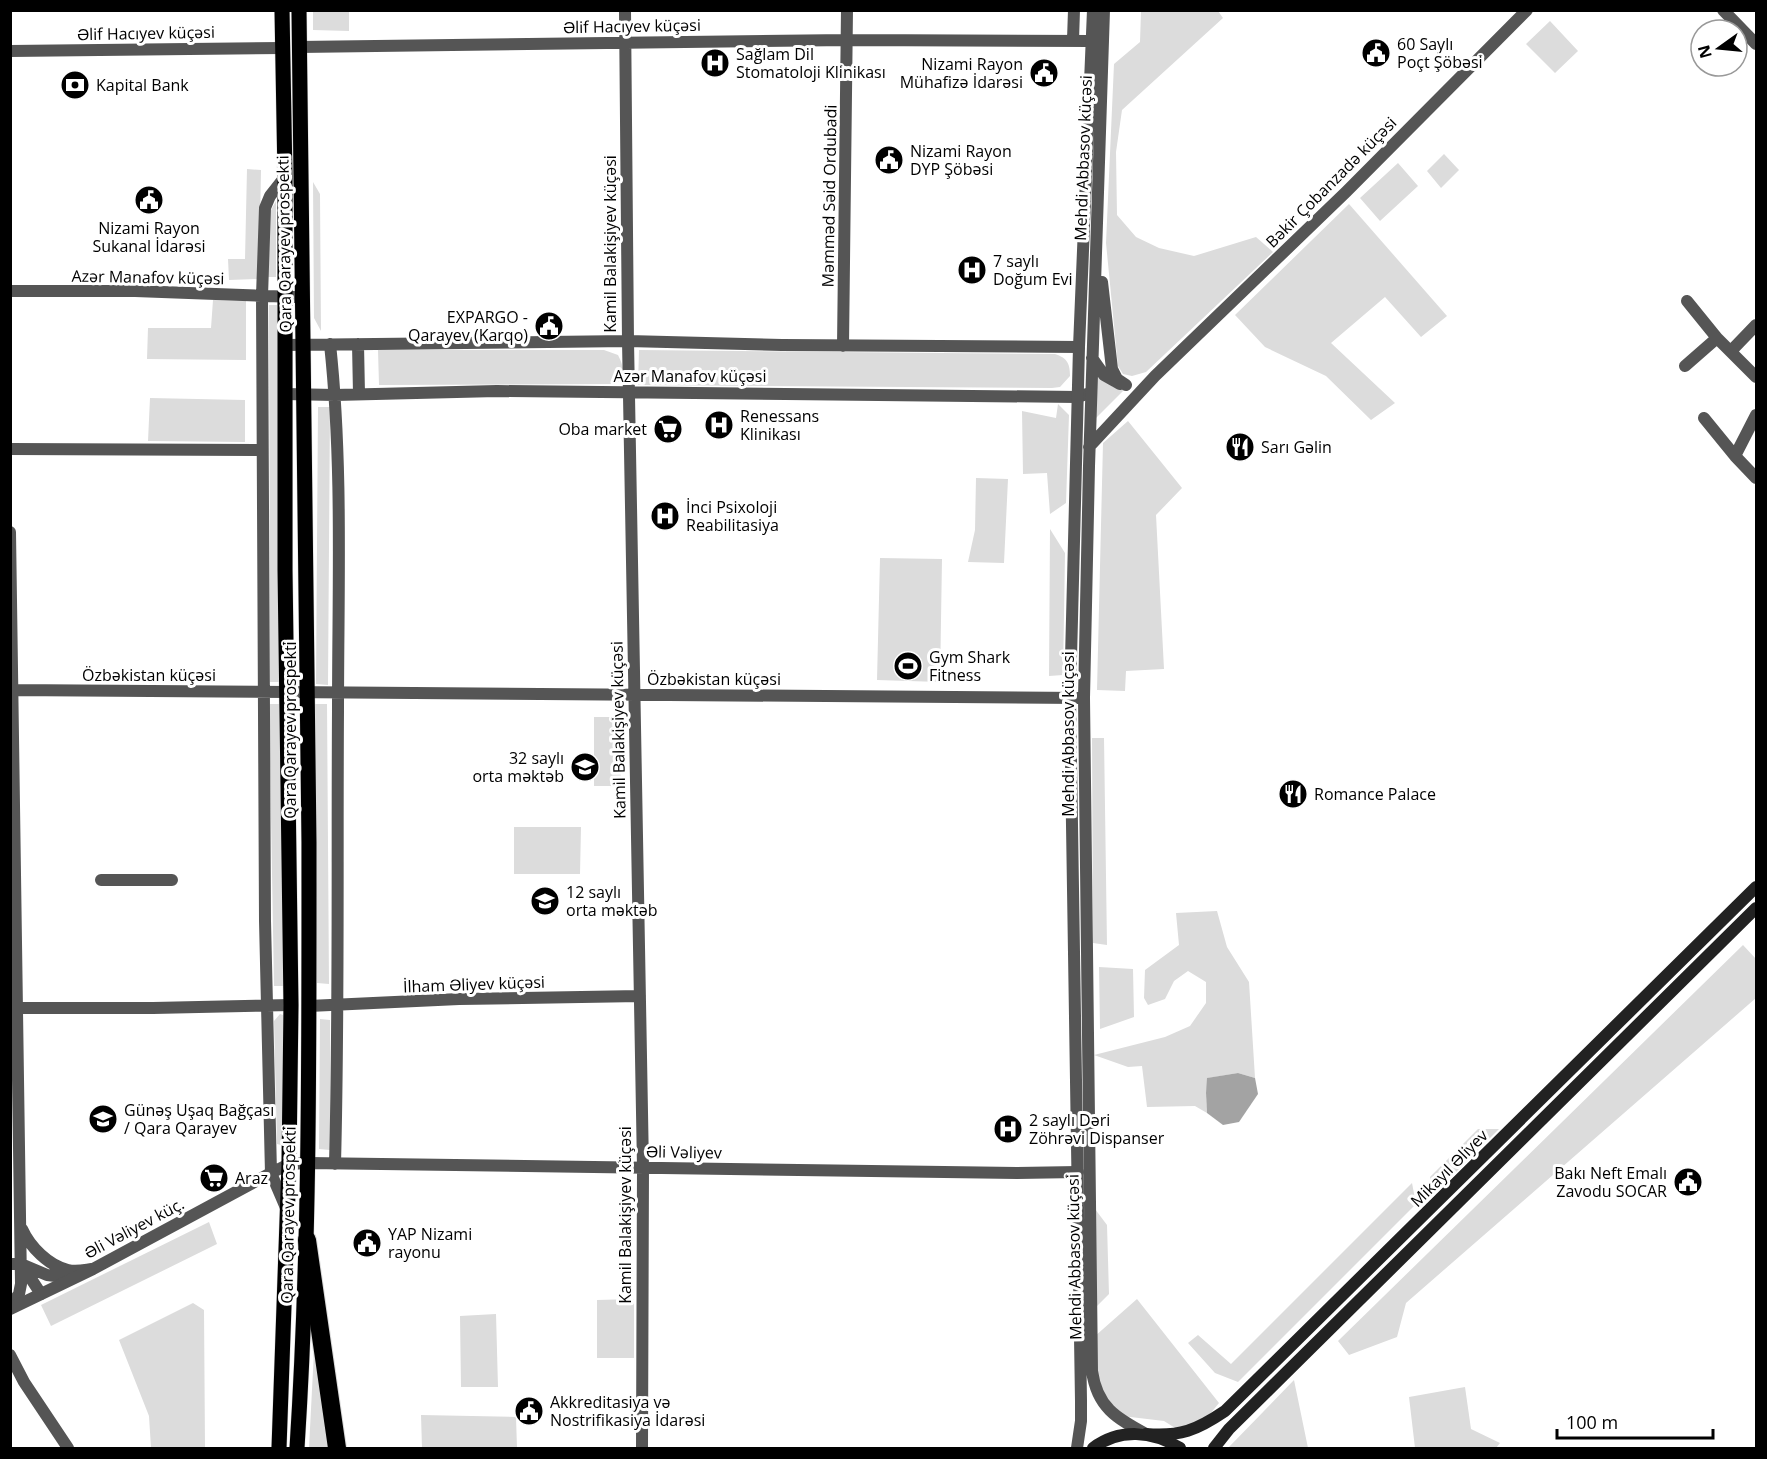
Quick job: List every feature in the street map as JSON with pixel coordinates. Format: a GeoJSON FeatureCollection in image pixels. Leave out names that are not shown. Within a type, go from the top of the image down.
{"type":"FeatureCollection","features":[{"type":"Feature","properties":{"kind":"highway"},"geometry":{"type":"LineString","coordinates":[[307,1240],[337,1449]]}},
{"type":"Feature","properties":{"kind":"main road","name":"Qara Qarayev prospekti"},"geometry":{"type":"LineString","coordinates":[[279,1449],[290,1164],[291,1005],[282,10]]}},
{"type":"Feature","properties":{"kind":"main road","name":"Qara Qarayev prospekti"},"geometry":{"type":"LineString","coordinates":[[297,1449],[307,1240],[309,1006],[308,692],[299,10]]}},
{"type":"Feature","properties":{"kind":"main road","name":"Mikayıl Əliyev"},"geometry":{"type":"LineString","coordinates":[[1093,1449],[1111,1438],[1128,1434],[1163,1436],[1186,1432],[1203,1426],[1225,1411],[1756,887]]}},
{"type":"Feature","properties":{"kind":"main road","name":"Mikayıl Əliyev"},"geometry":{"type":"LineString","coordinates":[[1214,1449],[1246,1412],[1756,908]]}},
{"type":"Feature","properties":{"kind":"main road"},"geometry":{"type":"LineString","coordinates":[[1146,1434],[1164,1439],[1180,1449]]}},
{"type":"Feature","properties":{"kind":"street","name":"Kamil Balakişiyev küçəsi"},"geometry":{"type":"LineString","coordinates":[[625,10],[628,341],[643,1167],[642,1449]]}},
{"type":"Feature","properties":{"kind":"street","name":"Məmməd Səid Ordubadi"},"geometry":{"type":"LineString","coordinates":[[843,346],[848,10]]}},
{"type":"Feature","properties":{"kind":"street"},"geometry":{"type":"LineString","coordinates":[[1073,40],[1074,10]]}},
{"type":"Feature","properties":{"kind":"street","name":"Mehdi Abbasov küçəsi"},"geometry":{"type":"LineString","coordinates":[[1077,1449],[1081,1401],[1070,697],[1077,397],[1093,10]]}},
{"type":"Feature","properties":{"kind":"street","name":"Mehdi Abbasov küçəsi"},"geometry":{"type":"LineString","coordinates":[[1104,10],[1089,447],[1084,698],[1092,1371],[1094,1386],[1110,1412],[1146,1434]]}},
{"type":"Feature","properties":{"kind":"street","name":"Bəkir Çobanzadə küçəsi"},"geometry":{"type":"LineString","coordinates":[[1155,375],[1346,192],[1527,10]]}},
{"type":"Feature","properties":{"kind":"street"},"geometry":{"type":"LineString","coordinates":[[1723,10],[1756,44]]}},
{"type":"Feature","properties":{"kind":"street","name":"Əlif Hacıyev küçəsi"},"geometry":{"type":"LineString","coordinates":[[299,47],[848,40],[1092,41]]}},
{"type":"Feature","properties":{"kind":"street","name":"Əlif Hacıyev küçəsi"},"geometry":{"type":"LineString","coordinates":[[10,51],[283,48]]}},
{"type":"Feature","properties":{"kind":"street"},"geometry":{"type":"LineString","coordinates":[[285,177],[270,196],[265,208],[262,296],[262,450],[263,692],[271,1173],[288,1213]]}},
{"type":"Feature","properties":{"kind":"street"},"geometry":{"type":"LineString","coordinates":[[1097,232],[1110,361],[1117,379],[1126,385]]}},
{"type":"Feature","properties":{"kind":"street","name":"Azər Manafov küçəsi"},"geometry":{"type":"LineString","coordinates":[[10,291],[135,291],[302,296]]}},
{"type":"Feature","properties":{"kind":"street"},"geometry":{"type":"LineString","coordinates":[[1687,301],[1717,338],[1756,377]]}},
{"type":"Feature","properties":{"kind":"street"},"geometry":{"type":"LineString","coordinates":[[1731,351],[1756,325]]}},
{"type":"Feature","properties":{"kind":"street"},"geometry":{"type":"LineString","coordinates":[[1685,366],[1717,338]]}},
{"type":"Feature","properties":{"kind":"street","name":"Azər Manafov küçəsi"},"geometry":{"type":"LineString","coordinates":[[285,345],[628,341],[843,346],[1079,347]]}},
{"type":"Feature","properties":{"kind":"street"},"geometry":{"type":"LineString","coordinates":[[330,344],[335,395],[339,588],[338,1006],[335,1164]]}},
{"type":"Feature","properties":{"kind":"street"},"geometry":{"type":"LineString","coordinates":[[358,344],[359,394]]}},
{"type":"Feature","properties":{"kind":"street"},"geometry":{"type":"LineString","coordinates":[[1079,347],[1087,350],[1109,380],[1126,385],[1136,384],[1155,375]]}},
{"type":"Feature","properties":{"kind":"street"},"geometry":{"type":"LineString","coordinates":[[1076,441],[1155,375]]}},
{"type":"Feature","properties":{"kind":"street"},"geometry":{"type":"LineString","coordinates":[[1089,447],[1155,375]]}},
{"type":"Feature","properties":{"kind":"street","name":"Azər Manafov küçəsi"},"geometry":{"type":"LineString","coordinates":[[285,394],[497,391],[1077,397],[1084,396],[1092,390]]}},
{"type":"Feature","properties":{"kind":"street"},"geometry":{"type":"LineString","coordinates":[[1735,456],[1756,415]]}},
{"type":"Feature","properties":{"kind":"street"},"geometry":{"type":"LineString","coordinates":[[1704,418],[1756,478]]}},
{"type":"Feature","properties":{"kind":"street"},"geometry":{"type":"LineString","coordinates":[[10,449],[262,450]]}},
{"type":"Feature","properties":{"kind":"street"},"geometry":{"type":"LineString","coordinates":[[10,532],[18,1008],[14,1056],[21,1226],[16,1264],[19,1294],[10,1308]]}},
{"type":"Feature","properties":{"kind":"street","name":"Özbəkistan küçəsi"},"geometry":{"type":"LineString","coordinates":[[12,690],[1084,698]]}},
{"type":"Feature","properties":{"kind":"street"},"geometry":{"type":"LineString","coordinates":[[101,880],[172,880]]}},
{"type":"Feature","properties":{"kind":"street","name":"İlham Əliyev küçəsi"},"geometry":{"type":"LineString","coordinates":[[309,1006],[459,999],[640,996]]}},
{"type":"Feature","properties":{"kind":"street"},"geometry":{"type":"LineString","coordinates":[[18,1008],[291,1005]]}},
{"type":"Feature","properties":{"kind":"street","name":"Əli Vəliyev"},"geometry":{"type":"LineString","coordinates":[[290,1164],[1078,1172]]}},
{"type":"Feature","properties":{"kind":"street","name":"Əli Vəliyev küç."},"geometry":{"type":"LineString","coordinates":[[10,1308],[93,1269],[290,1164]]}},
{"type":"Feature","properties":{"kind":"street"},"geometry":{"type":"LineString","coordinates":[[21,1226],[30,1243],[58,1267],[73,1271],[93,1269]]}},
{"type":"Feature","properties":{"kind":"street"},"geometry":{"type":"LineString","coordinates":[[16,1264],[48,1276],[74,1278]]}},
{"type":"Feature","properties":{"kind":"street"},"geometry":{"type":"LineString","coordinates":[[16,1264],[41,1294]]}},
{"type":"Feature","properties":{"kind":"street"},"geometry":{"type":"LineString","coordinates":[[10,1355],[24,1382],[68,1449]]}},
{"type":"Feature","properties":{"kind":"shaded area"},"geometry":{"type":"Polygon","coordinates":[[[313,11],[349,11],[349,31],[313,30],[313,11]]]}},
{"type":"Feature","properties":{"kind":"shaded area"},"geometry":{"type":"Polygon","coordinates":[[[1141,11],[1218,11],[1223,18],[1122,110],[1116,152],[1117,215],[1136,237],[1159,248],[1194,256],[1256,237],[1273,252],[1146,372],[1132,376],[1123,374],[1118,366],[1106,243],[1114,64],[1140,42],[1141,11]]]}},
{"type":"Feature","properties":{"kind":"shaded area"},"geometry":{"type":"Polygon","coordinates":[[[1550,21],[1578,51],[1555,73],[1526,44],[1550,21]]]}},
{"type":"Feature","properties":{"kind":"shaded area"},"geometry":{"type":"Polygon","coordinates":[[[1444,154],[1459,170],[1441,188],[1427,171],[1444,154]]]}},
{"type":"Feature","properties":{"kind":"shaded area"},"geometry":{"type":"Polygon","coordinates":[[[1398,163],[1418,186],[1380,221],[1360,198],[1398,163]]]}},
{"type":"Feature","properties":{"kind":"shaded area"},"geometry":{"type":"Polygon","coordinates":[[[247,169],[261,170],[259,279],[229,280],[228,259],[245,259],[247,169]]]}},
{"type":"Feature","properties":{"kind":"shaded area"},"geometry":{"type":"Polygon","coordinates":[[[313,182],[320,194],[321,331],[314,318],[313,182]]]}},
{"type":"Feature","properties":{"kind":"shaded area"},"geometry":{"type":"Polygon","coordinates":[[[276,201],[276,277],[268,277],[270,212],[276,201]]]}},
{"type":"Feature","properties":{"kind":"shaded area"},"geometry":{"type":"Polygon","coordinates":[[[1349,204],[1447,316],[1421,337],[1385,297],[1331,343],[1395,403],[1371,420],[1326,376],[1265,347],[1235,315],[1349,204]]]}},
{"type":"Feature","properties":{"kind":"shaded area"},"geometry":{"type":"Polygon","coordinates":[[[213,300],[246,301],[246,360],[147,359],[148,328],[211,328],[213,300]]]}},
{"type":"Feature","properties":{"kind":"shaded area"},"geometry":{"type":"Polygon","coordinates":[[[269,305],[283,305],[284,682],[270,682],[269,305]]]}},
{"type":"Feature","properties":{"kind":"shaded area"},"geometry":{"type":"Polygon","coordinates":[[[378,350],[604,350],[618,355],[623,371],[620,381],[612,384],[379,385],[378,350]]]}},
{"type":"Feature","properties":{"kind":"shaded area"},"geometry":{"type":"Polygon","coordinates":[[[639,350],[1055,354],[1067,362],[1070,376],[1060,387],[1052,388],[638,385],[639,350]]]}},
{"type":"Feature","properties":{"kind":"shaded area"},"geometry":{"type":"Polygon","coordinates":[[[1097,374],[1113,387],[1124,390],[1094,420],[1097,374]]]}},
{"type":"Feature","properties":{"kind":"shaded area"},"geometry":{"type":"Polygon","coordinates":[[[150,398],[245,400],[245,442],[148,441],[150,398]]]}},
{"type":"Feature","properties":{"kind":"shaded area"},"geometry":{"type":"Polygon","coordinates":[[[1058,404],[1069,415],[1066,503],[1050,514],[1047,473],[1023,474],[1022,411],[1056,418],[1058,404]]]}},
{"type":"Feature","properties":{"kind":"shaded area"},"geometry":{"type":"Polygon","coordinates":[[[318,407],[330,407],[328,685],[316,684],[318,407]]]}},
{"type":"Feature","properties":{"kind":"shaded area"},"geometry":{"type":"Polygon","coordinates":[[[1128,421],[1182,488],[1156,515],[1164,669],[1126,671],[1125,691],[1097,690],[1103,443],[1128,421]]]}},
{"type":"Feature","properties":{"kind":"shaded area"},"geometry":{"type":"Polygon","coordinates":[[[976,478],[1008,479],[1004,563],[968,562],[975,530],[976,478]]]}},
{"type":"Feature","properties":{"kind":"shaded area"},"geometry":{"type":"Polygon","coordinates":[[[1050,529],[1065,553],[1063,675],[1049,676],[1050,529]]]}},
{"type":"Feature","properties":{"kind":"shaded area"},"geometry":{"type":"Polygon","coordinates":[[[880,558],[942,559],[940,682],[877,680],[880,558]]]}},
{"type":"Feature","properties":{"kind":"shaded area"},"geometry":{"type":"Polygon","coordinates":[[[269,704],[280,704],[285,986],[274,986],[269,704]]]}},
{"type":"Feature","properties":{"kind":"shaded area"},"geometry":{"type":"Polygon","coordinates":[[[315,704],[327,704],[329,984],[317,983],[315,704]]]}},
{"type":"Feature","properties":{"kind":"shaded area"},"geometry":{"type":"Polygon","coordinates":[[[594,717],[620,717],[621,786],[594,786],[594,717]]]}},
{"type":"Feature","properties":{"kind":"shaded area"},"geometry":{"type":"Polygon","coordinates":[[[1092,738],[1104,738],[1107,945],[1093,943],[1092,738]]]}},
{"type":"Feature","properties":{"kind":"shaded area"},"geometry":{"type":"Polygon","coordinates":[[[514,827],[581,827],[580,874],[514,874],[514,827]]]}},
{"type":"Feature","properties":{"kind":"shaded area"},"geometry":{"type":"Polygon","coordinates":[[[1217,911],[1227,947],[1249,982],[1255,1078],[1238,1073],[1208,1078],[1207,1113],[1195,1106],[1147,1107],[1142,1066],[1128,1067],[1094,1055],[1165,1037],[1190,1026],[1206,1003],[1206,982],[1188,971],[1174,981],[1165,999],[1148,1005],[1144,998],[1145,970],[1179,945],[1176,913],[1217,911]]]}},
{"type":"Feature","properties":{"kind":"shaded area"},"geometry":{"type":"Polygon","coordinates":[[[1743,945],[1756,959],[1756,998],[1406,1303],[1397,1337],[1349,1355],[1338,1341],[1743,945]]]}},
{"type":"Feature","properties":{"kind":"shaded area"},"geometry":{"type":"Polygon","coordinates":[[[1099,967],[1133,969],[1134,1017],[1100,1029],[1099,967]]]}},
{"type":"Feature","properties":{"kind":"shaded area"},"geometry":{"type":"Polygon","coordinates":[[[280,1014],[286,1016],[285,1146],[277,1144],[274,1021],[280,1014]]]}},
{"type":"Feature","properties":{"kind":"shaded area"},"geometry":{"type":"Polygon","coordinates":[[[320,1019],[330,1020],[330,1150],[319,1149],[320,1019]]]}},
{"type":"Feature","properties":{"kind":"shaded area"},"geometry":{"type":"Polygon","coordinates":[[[1238,1073],[1255,1078],[1258,1094],[1239,1122],[1223,1125],[1207,1113],[1207,1078],[1238,1073]]]}},
{"type":"Feature","properties":{"kind":"shaded area"},"geometry":{"type":"Polygon","coordinates":[[[1478,1129],[1499,1129],[1434,1194],[1430,1177],[1478,1129]]]}},
{"type":"Feature","properties":{"kind":"shaded area"},"geometry":{"type":"Polygon","coordinates":[[[1412,1183],[1416,1204],[1238,1382],[1215,1373],[1188,1343],[1198,1335],[1231,1364],[1412,1183]]]}},
{"type":"Feature","properties":{"kind":"shaded area"},"geometry":{"type":"Polygon","coordinates":[[[1095,1209],[1107,1225],[1109,1294],[1096,1307],[1095,1209]]]}},
{"type":"Feature","properties":{"kind":"shaded area"},"geometry":{"type":"Polygon","coordinates":[[[209,1222],[217,1244],[51,1326],[41,1305],[209,1222]]]}},
{"type":"Feature","properties":{"kind":"shaded area"},"geometry":{"type":"Polygon","coordinates":[[[634,1299],[634,1358],[597,1358],[597,1300],[634,1299]]]}},
{"type":"Feature","properties":{"kind":"shaded area"},"geometry":{"type":"Polygon","coordinates":[[[1137,1299],[1219,1403],[1210,1414],[1180,1431],[1164,1421],[1122,1416],[1111,1407],[1099,1387],[1094,1337],[1137,1299]]]}},
{"type":"Feature","properties":{"kind":"shaded area"},"geometry":{"type":"Polygon","coordinates":[[[193,1303],[204,1310],[205,1448],[151,1448],[149,1416],[119,1340],[193,1303]]]}},
{"type":"Feature","properties":{"kind":"shaded area"},"geometry":{"type":"Polygon","coordinates":[[[496,1314],[498,1387],[461,1387],[460,1316],[496,1314]]]}},
{"type":"Feature","properties":{"kind":"shaded area"},"geometry":{"type":"Polygon","coordinates":[[[314,1351],[330,1448],[309,1448],[314,1351]]]}},
{"type":"Feature","properties":{"kind":"shaded area"},"geometry":{"type":"Polygon","coordinates":[[[1294,1380],[1308,1448],[1228,1448],[1294,1380]]]}},
{"type":"Feature","properties":{"kind":"shaded area"},"geometry":{"type":"Polygon","coordinates":[[[1465,1387],[1471,1429],[1500,1443],[1496,1448],[1415,1448],[1409,1397],[1465,1387]]]}},
{"type":"Feature","properties":{"kind":"shaded area"},"geometry":{"type":"Polygon","coordinates":[[[421,1415],[516,1417],[517,1448],[422,1448],[421,1415]]]}},
{"type":"Feature","properties":{"kind":"place","name":"60 Saylı Poçt Şöbəsi"},"geometry":{"type":"Point","coordinates":[1376,53]}},
{"type":"Feature","properties":{"kind":"place","name":"Sağlam Dil Stomatoloji Klinikası"},"geometry":{"type":"Point","coordinates":[715,63]}},
{"type":"Feature","properties":{"kind":"place","name":"Nizami Rayon Mühafizə İdarəsi"},"geometry":{"type":"Point","coordinates":[1044,73]}},
{"type":"Feature","properties":{"kind":"place","name":"Kapital Bank"},"geometry":{"type":"Point","coordinates":[75,85]}},
{"type":"Feature","properties":{"kind":"place","name":"Nizami Rayon DYP Şöbəsi"},"geometry":{"type":"Point","coordinates":[889,160]}},
{"type":"Feature","properties":{"kind":"place","name":"Nizami Rayon Sukanal İdarəsi"},"geometry":{"type":"Point","coordinates":[149,200]}},
{"type":"Feature","properties":{"kind":"place","name":"7 saylı Doğum Evi"},"geometry":{"type":"Point","coordinates":[972,270]}},
{"type":"Feature","properties":{"kind":"place","name":"EXPARGO - Qarayev (Karqo)"},"geometry":{"type":"Point","coordinates":[549,326]}},
{"type":"Feature","properties":{"kind":"place","name":"Renessans Klinikası"},"geometry":{"type":"Point","coordinates":[719,425]}},
{"type":"Feature","properties":{"kind":"place","name":"Oba market"},"geometry":{"type":"Point","coordinates":[668,429]}},
{"type":"Feature","properties":{"kind":"place","name":"Sarı Gəlin"},"geometry":{"type":"Point","coordinates":[1240,447]}},
{"type":"Feature","properties":{"kind":"place","name":"İnci Psixoloji Reabilitasiya"},"geometry":{"type":"Point","coordinates":[665,516]}},
{"type":"Feature","properties":{"kind":"place","name":"Gym Shark Fitness"},"geometry":{"type":"Point","coordinates":[908,666]}},
{"type":"Feature","properties":{"kind":"place","name":"32 saylı orta məktəb"},"geometry":{"type":"Point","coordinates":[585,767]}},
{"type":"Feature","properties":{"kind":"place","name":"Romance Palace"},"geometry":{"type":"Point","coordinates":[1293,794]}},
{"type":"Feature","properties":{"kind":"place","name":"12 saylı orta məktəb"},"geometry":{"type":"Point","coordinates":[545,901]}},
{"type":"Feature","properties":{"kind":"place","name":"Günəş Uşaq Bağçası / Qara Qarayev"},"geometry":{"type":"Point","coordinates":[103,1119]}},
{"type":"Feature","properties":{"kind":"place","name":"2 saylı Dəri Zöhrəvi Dispanser"},"geometry":{"type":"Point","coordinates":[1008,1129]}},
{"type":"Feature","properties":{"kind":"place","name":"Araz"},"geometry":{"type":"Point","coordinates":[214,1178]}},
{"type":"Feature","properties":{"kind":"place","name":"Bakı Neft Emalı Zavodu SOCAR"},"geometry":{"type":"Point","coordinates":[1688,1182]}},
{"type":"Feature","properties":{"kind":"place","name":"YAP Nizami rayonu"},"geometry":{"type":"Point","coordinates":[367,1243]}},
{"type":"Feature","properties":{"kind":"place","name":"Akkreditasiya və Nostrifikasiya İdarəsi"},"geometry":{"type":"Point","coordinates":[529,1411]}}]}
